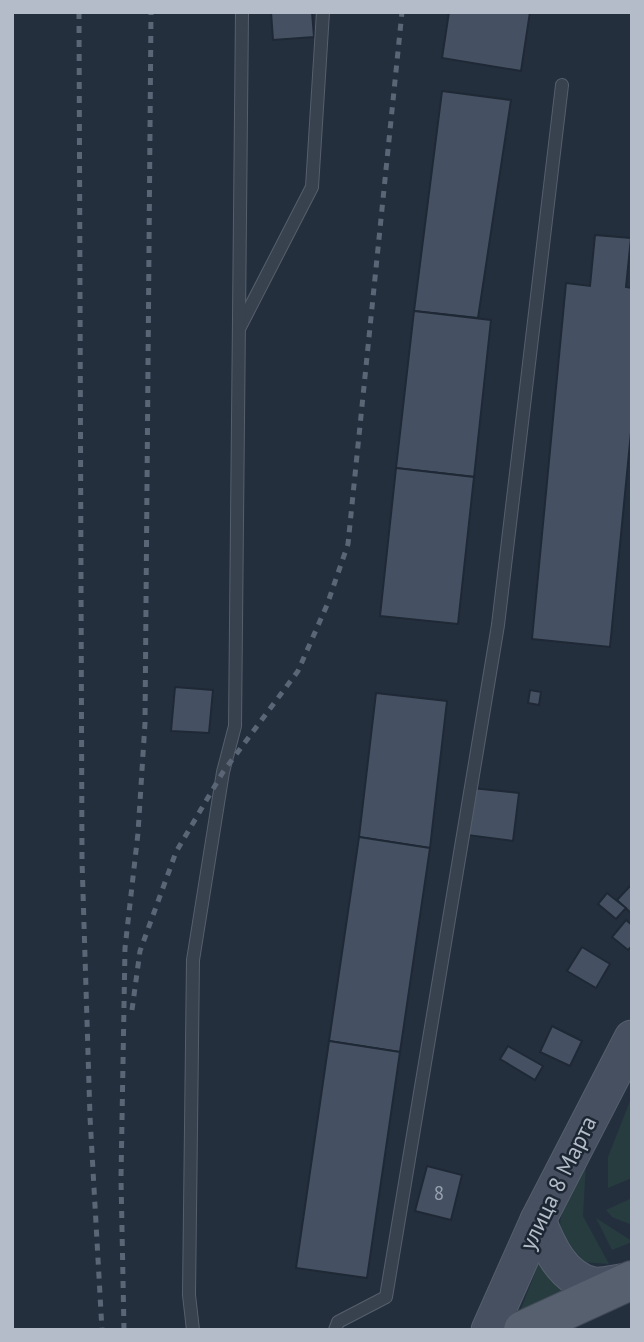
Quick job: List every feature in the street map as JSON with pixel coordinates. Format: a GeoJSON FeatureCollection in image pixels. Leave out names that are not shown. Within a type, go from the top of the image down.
{"type":"FeatureCollection","features":[{"type":"Feature","properties":{"kind":"main road","name":"улица 8 Марта"},"geometry":{"type":"LineString","coordinates":[[489,1330],[538,1220],[632,1038]]}},
{"type":"Feature","properties":{"kind":"main road"},"geometry":{"type":"LineString","coordinates":[[538,1220],[548,1247],[562,1268],[593,1285],[630,1281]]}},
{"type":"Feature","properties":{"kind":"main road"},"geometry":{"type":"LineString","coordinates":[[523,1330],[630,1281]]}},
{"type":"Feature","properties":{"kind":"lane"},"geometry":{"type":"LineString","coordinates":[[193,1330],[189,1295],[193,960],[223,772],[235,726],[242,12]]}},
{"type":"Feature","properties":{"kind":"lane"},"geometry":{"type":"LineString","coordinates":[[238,331],[312,187],[323,12]]}},
{"type":"Feature","properties":{"kind":"lane"},"geometry":{"type":"LineString","coordinates":[[335,1330],[338,1322],[386,1297],[498,625],[562,85]]}},
{"type":"Feature","properties":{"kind":"green space"},"geometry":{"type":"Polygon","coordinates":[[[632,1096],[632,1178],[608,1188],[608,1157],[632,1096]]]}},
{"type":"Feature","properties":{"kind":"green space"},"geometry":{"type":"Polygon","coordinates":[[[586,1163],[583,1216],[609,1264],[582,1262],[565,1244],[560,1231],[566,1200],[586,1163]]]}},
{"type":"Feature","properties":{"kind":"green space"},"geometry":{"type":"Polygon","coordinates":[[[632,1198],[632,1225],[612,1217],[606,1210],[632,1198]]]}},
{"type":"Feature","properties":{"kind":"green space"},"geometry":{"type":"Polygon","coordinates":[[[596,1218],[632,1241],[632,1242],[612,1250],[596,1218]]]}},
{"type":"Feature","properties":{"kind":"green space"},"geometry":{"type":"Polygon","coordinates":[[[540,1260],[573,1290],[519,1314],[540,1260]]]}},
{"type":"Feature","properties":{"kind":"building"},"geometry":{"type":"Polygon","coordinates":[[[271,12],[312,12],[314,37],[273,40],[271,12]]]}},
{"type":"Feature","properties":{"kind":"building"},"geometry":{"type":"Polygon","coordinates":[[[449,12],[530,12],[521,71],[442,58],[449,12]]]}},
{"type":"Feature","properties":{"kind":"building"},"geometry":{"type":"Polygon","coordinates":[[[442,91],[511,100],[478,318],[414,311],[442,91]]]}},
{"type":"Feature","properties":{"kind":"building"},"geometry":{"type":"Polygon","coordinates":[[[595,235],[631,238],[626,287],[632,288],[632,422],[610,647],[532,639],[566,283],[590,286],[595,235]]]}},
{"type":"Feature","properties":{"kind":"building"},"geometry":{"type":"Polygon","coordinates":[[[414,311],[491,320],[474,477],[396,468],[414,311]]]}},
{"type":"Feature","properties":{"kind":"building"},"geometry":{"type":"Polygon","coordinates":[[[396,468],[474,477],[458,624],[380,616],[396,468]]]}},
{"type":"Feature","properties":{"kind":"building"},"geometry":{"type":"Polygon","coordinates":[[[175,687],[213,690],[209,733],[171,731],[175,687]]]}},
{"type":"Feature","properties":{"kind":"building"},"geometry":{"type":"Polygon","coordinates":[[[530,690],[541,692],[539,705],[528,703],[530,690]]]}},
{"type":"Feature","properties":{"kind":"building"},"geometry":{"type":"Polygon","coordinates":[[[376,693],[447,701],[430,848],[359,837],[376,693]]]}},
{"type":"Feature","properties":{"kind":"building"},"geometry":{"type":"Polygon","coordinates":[[[472,788],[519,793],[513,841],[467,835],[472,788]]]}},
{"type":"Feature","properties":{"kind":"building"},"geometry":{"type":"Polygon","coordinates":[[[359,837],[430,848],[400,1052],[329,1041],[359,837]]]}},
{"type":"Feature","properties":{"kind":"building"},"geometry":{"type":"Polygon","coordinates":[[[632,884],[632,914],[617,900],[632,884]]]}},
{"type":"Feature","properties":{"kind":"building"},"geometry":{"type":"Polygon","coordinates":[[[607,893],[626,908],[616,919],[598,904],[607,893]]]}},
{"type":"Feature","properties":{"kind":"building"},"geometry":{"type":"Polygon","coordinates":[[[626,920],[632,925],[632,946],[628,950],[612,937],[626,920]]]}},
{"type":"Feature","properties":{"kind":"building"},"geometry":{"type":"Polygon","coordinates":[[[582,947],[610,964],[596,988],[567,971],[582,947]]]}},
{"type":"Feature","properties":{"kind":"building"},"geometry":{"type":"Polygon","coordinates":[[[552,1026],[582,1041],[570,1066],[540,1052],[552,1026]]]}},
{"type":"Feature","properties":{"kind":"building"},"geometry":{"type":"Polygon","coordinates":[[[329,1041],[400,1052],[367,1278],[296,1268],[329,1041]]]}},
{"type":"Feature","properties":{"kind":"building"},"geometry":{"type":"Polygon","coordinates":[[[508,1046],[543,1066],[535,1080],[500,1059],[508,1046]]]}},
{"type":"Feature","properties":{"kind":"building"},"geometry":{"type":"Polygon","coordinates":[[[427,1166],[462,1175],[451,1220],[415,1211],[427,1166]]]}},
{"type":"Feature","properties":{"kind":"railway"},"geometry":{"type":"LineString","coordinates":[[79,12],[82,860],[90,1117],[102,1330]]}},
{"type":"Feature","properties":{"kind":"railway"},"geometry":{"type":"LineString","coordinates":[[124,1330],[121,1178],[125,948],[138,833],[145,723],[151,12]]}},
{"type":"Feature","properties":{"kind":"railway"},"geometry":{"type":"LineString","coordinates":[[132,1010],[140,951],[176,852],[223,772],[298,671],[327,605],[348,544],[402,12]]}}]}
